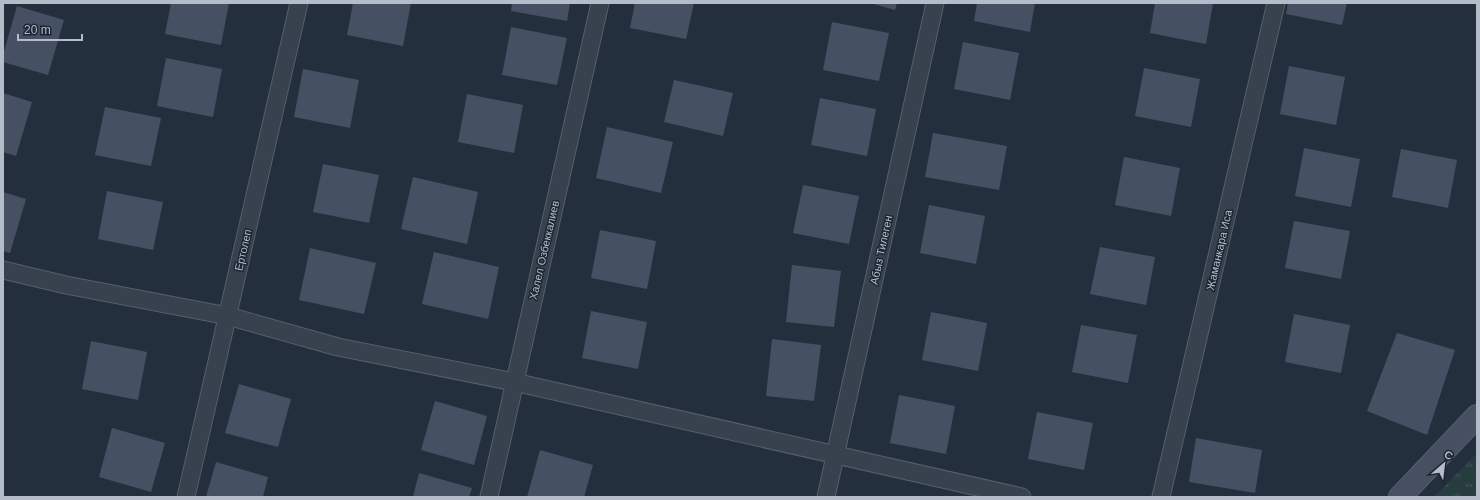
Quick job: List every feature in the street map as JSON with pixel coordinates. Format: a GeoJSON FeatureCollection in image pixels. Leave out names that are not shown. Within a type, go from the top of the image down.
{"type":"FeatureCollection","features":[{"type":"Feature","properties":{"kind":"main road"},"geometry":{"type":"LineString","coordinates":[[1400,497],[1477,416]]}},
{"type":"Feature","properties":{"kind":"street","name":"Ертолеп"},"geometry":{"type":"LineString","coordinates":[[186,497],[299,3]]}},
{"type":"Feature","properties":{"kind":"street","name":"Халел Озбеккалиев"},"geometry":{"type":"LineString","coordinates":[[489,497],[600,3]]}},
{"type":"Feature","properties":{"kind":"street","name":"Абыз Тилеген"},"geometry":{"type":"LineString","coordinates":[[826,497],[935,3]]}},
{"type":"Feature","properties":{"kind":"street","name":"Жаманкара Иса"},"geometry":{"type":"LineString","coordinates":[[1161,497],[1276,3]]}},
{"type":"Feature","properties":{"kind":"street"},"geometry":{"type":"LineString","coordinates":[[3,270],[66,286],[228,316],[338,347],[514,382],[1022,497]]}},
{"type":"Feature","properties":{"kind":"green space"},"geometry":{"type":"Polygon","coordinates":[[[1477,453],[1477,497],[1434,497],[1477,453]]]}},
{"type":"Feature","properties":{"kind":"building"},"geometry":{"type":"Polygon","coordinates":[[[171,3],[229,3],[221,45],[165,34],[171,3]]]}},
{"type":"Feature","properties":{"kind":"building"},"geometry":{"type":"Polygon","coordinates":[[[353,3],[411,3],[403,46],[347,35],[353,3]]]}},
{"type":"Feature","properties":{"kind":"building"},"geometry":{"type":"Polygon","coordinates":[[[512,3],[570,3],[567,21],[511,11],[512,3]]]}},
{"type":"Feature","properties":{"kind":"building"},"geometry":{"type":"Polygon","coordinates":[[[635,3],[694,3],[686,39],[630,28],[635,3]]]}},
{"type":"Feature","properties":{"kind":"building"},"geometry":{"type":"Polygon","coordinates":[[[870,3],[897,3],[895,10],[870,3]]]}},
{"type":"Feature","properties":{"kind":"building"},"geometry":{"type":"Polygon","coordinates":[[[977,3],[1035,3],[1030,32],[974,21],[977,3]]]}},
{"type":"Feature","properties":{"kind":"building"},"geometry":{"type":"Polygon","coordinates":[[[1155,3],[1213,3],[1206,44],[1150,33],[1155,3]]]}},
{"type":"Feature","properties":{"kind":"building"},"geometry":{"type":"Polygon","coordinates":[[[1288,3],[1347,3],[1342,25],[1286,14],[1288,3]]]}},
{"type":"Feature","properties":{"kind":"building"},"geometry":{"type":"Polygon","coordinates":[[[17,6],[64,20],[48,75],[3,62],[3,55],[17,6]]]}},
{"type":"Feature","properties":{"kind":"building"},"geometry":{"type":"Polygon","coordinates":[[[832,22],[889,33],[879,81],[823,70],[832,22]]]}},
{"type":"Feature","properties":{"kind":"building"},"geometry":{"type":"Polygon","coordinates":[[[511,27],[567,38],[557,85],[502,75],[511,27]]]}},
{"type":"Feature","properties":{"kind":"building"},"geometry":{"type":"Polygon","coordinates":[[[963,42],[1019,53],[1010,100],[954,89],[963,42]]]}},
{"type":"Feature","properties":{"kind":"building"},"geometry":{"type":"Polygon","coordinates":[[[166,58],[222,69],[213,117],[157,106],[166,58]]]}},
{"type":"Feature","properties":{"kind":"building"},"geometry":{"type":"Polygon","coordinates":[[[1289,66],[1345,77],[1336,125],[1280,114],[1289,66]]]}},
{"type":"Feature","properties":{"kind":"building"},"geometry":{"type":"Polygon","coordinates":[[[1144,68],[1200,79],[1191,127],[1135,116],[1144,68]]]}},
{"type":"Feature","properties":{"kind":"building"},"geometry":{"type":"Polygon","coordinates":[[[303,69],[359,80],[350,128],[294,117],[303,69]]]}},
{"type":"Feature","properties":{"kind":"building"},"geometry":{"type":"Polygon","coordinates":[[[674,80],[733,93],[723,136],[664,122],[674,80]]]}},
{"type":"Feature","properties":{"kind":"building"},"geometry":{"type":"Polygon","coordinates":[[[3,93],[32,102],[16,156],[3,152],[3,93]]]}},
{"type":"Feature","properties":{"kind":"building"},"geometry":{"type":"Polygon","coordinates":[[[467,94],[523,105],[514,153],[458,142],[467,94]]]}},
{"type":"Feature","properties":{"kind":"building"},"geometry":{"type":"Polygon","coordinates":[[[820,98],[876,109],[867,156],[811,145],[820,98]]]}},
{"type":"Feature","properties":{"kind":"building"},"geometry":{"type":"Polygon","coordinates":[[[105,107],[161,118],[151,166],[95,155],[105,107]]]}},
{"type":"Feature","properties":{"kind":"building"},"geometry":{"type":"Polygon","coordinates":[[[607,127],[673,142],[661,193],[596,178],[607,127]]]}},
{"type":"Feature","properties":{"kind":"building"},"geometry":{"type":"Polygon","coordinates":[[[933,133],[1007,146],[999,190],[925,177],[933,133]]]}},
{"type":"Feature","properties":{"kind":"building"},"geometry":{"type":"Polygon","coordinates":[[[1304,148],[1360,159],[1351,207],[1295,196],[1304,148]]]}},
{"type":"Feature","properties":{"kind":"building"},"geometry":{"type":"Polygon","coordinates":[[[1401,149],[1457,160],[1448,208],[1392,197],[1401,149]]]}},
{"type":"Feature","properties":{"kind":"building"},"geometry":{"type":"Polygon","coordinates":[[[1124,157],[1180,168],[1171,216],[1115,205],[1124,157]]]}},
{"type":"Feature","properties":{"kind":"building"},"geometry":{"type":"Polygon","coordinates":[[[323,164],[379,175],[369,223],[313,212],[323,164]]]}},
{"type":"Feature","properties":{"kind":"building"},"geometry":{"type":"Polygon","coordinates":[[[413,177],[478,192],[467,244],[401,229],[413,177]]]}},
{"type":"Feature","properties":{"kind":"building"},"geometry":{"type":"Polygon","coordinates":[[[803,185],[859,196],[849,244],[793,233],[803,185]]]}},
{"type":"Feature","properties":{"kind":"building"},"geometry":{"type":"Polygon","coordinates":[[[107,191],[163,202],[153,250],[98,239],[107,191]]]}},
{"type":"Feature","properties":{"kind":"building"},"geometry":{"type":"Polygon","coordinates":[[[3,192],[26,199],[10,253],[3,251],[3,192]]]}},
{"type":"Feature","properties":{"kind":"building"},"geometry":{"type":"Polygon","coordinates":[[[929,205],[985,216],[976,264],[920,253],[929,205]]]}},
{"type":"Feature","properties":{"kind":"building"},"geometry":{"type":"Polygon","coordinates":[[[1294,221],[1350,231],[1341,279],[1285,268],[1294,221]]]}},
{"type":"Feature","properties":{"kind":"building"},"geometry":{"type":"Polygon","coordinates":[[[600,230],[656,241],[647,289],[591,278],[600,230]]]}},
{"type":"Feature","properties":{"kind":"building"},"geometry":{"type":"Polygon","coordinates":[[[1100,247],[1155,257],[1146,305],[1090,294],[1100,247]]]}},
{"type":"Feature","properties":{"kind":"building"},"geometry":{"type":"Polygon","coordinates":[[[310,248],[376,263],[364,314],[299,300],[310,248]]]}},
{"type":"Feature","properties":{"kind":"building"},"geometry":{"type":"Polygon","coordinates":[[[434,252],[499,267],[488,319],[422,304],[434,252]]]}},
{"type":"Feature","properties":{"kind":"building"},"geometry":{"type":"Polygon","coordinates":[[[792,265],[841,271],[834,327],[786,322],[792,265]]]}},
{"type":"Feature","properties":{"kind":"building"},"geometry":{"type":"Polygon","coordinates":[[[591,311],[647,322],[638,369],[582,358],[591,311]]]}},
{"type":"Feature","properties":{"kind":"building"},"geometry":{"type":"Polygon","coordinates":[[[931,312],[987,323],[978,371],[922,360],[931,312]]]}},
{"type":"Feature","properties":{"kind":"building"},"geometry":{"type":"Polygon","coordinates":[[[1294,314],[1350,325],[1341,373],[1285,362],[1294,314]]]}},
{"type":"Feature","properties":{"kind":"building"},"geometry":{"type":"Polygon","coordinates":[[[1081,325],[1137,335],[1128,383],[1072,372],[1081,325]]]}},
{"type":"Feature","properties":{"kind":"building"},"geometry":{"type":"Polygon","coordinates":[[[1397,333],[1455,350],[1427,435],[1367,411],[1397,333]]]}},
{"type":"Feature","properties":{"kind":"building"},"geometry":{"type":"Polygon","coordinates":[[[772,339],[821,345],[814,401],[766,396],[772,339]]]}},
{"type":"Feature","properties":{"kind":"building"},"geometry":{"type":"Polygon","coordinates":[[[91,341],[147,352],[138,400],[82,389],[91,341]]]}},
{"type":"Feature","properties":{"kind":"building"},"geometry":{"type":"Polygon","coordinates":[[[239,384],[291,399],[278,447],[225,433],[239,384]]]}},
{"type":"Feature","properties":{"kind":"building"},"geometry":{"type":"Polygon","coordinates":[[[899,395],[955,406],[946,454],[890,443],[899,395]]]}},
{"type":"Feature","properties":{"kind":"building"},"geometry":{"type":"Polygon","coordinates":[[[435,401],[487,416],[474,465],[421,450],[435,401]]]}},
{"type":"Feature","properties":{"kind":"building"},"geometry":{"type":"Polygon","coordinates":[[[1037,412],[1093,423],[1084,470],[1028,459],[1037,412]]]}},
{"type":"Feature","properties":{"kind":"building"},"geometry":{"type":"Polygon","coordinates":[[[112,428],[165,443],[151,492],[99,477],[112,428]]]}},
{"type":"Feature","properties":{"kind":"building"},"geometry":{"type":"Polygon","coordinates":[[[1196,438],[1262,450],[1255,493],[1189,482],[1196,438]]]}},
{"type":"Feature","properties":{"kind":"building"},"geometry":{"type":"Polygon","coordinates":[[[540,450],[593,465],[584,497],[527,497],[540,450]]]}},
{"type":"Feature","properties":{"kind":"building"},"geometry":{"type":"Polygon","coordinates":[[[216,462],[268,477],[263,497],[206,497],[216,462]]]}},
{"type":"Feature","properties":{"kind":"building"},"geometry":{"type":"Polygon","coordinates":[[[419,473],[472,488],[469,497],[413,497],[419,473]]]}}]}
